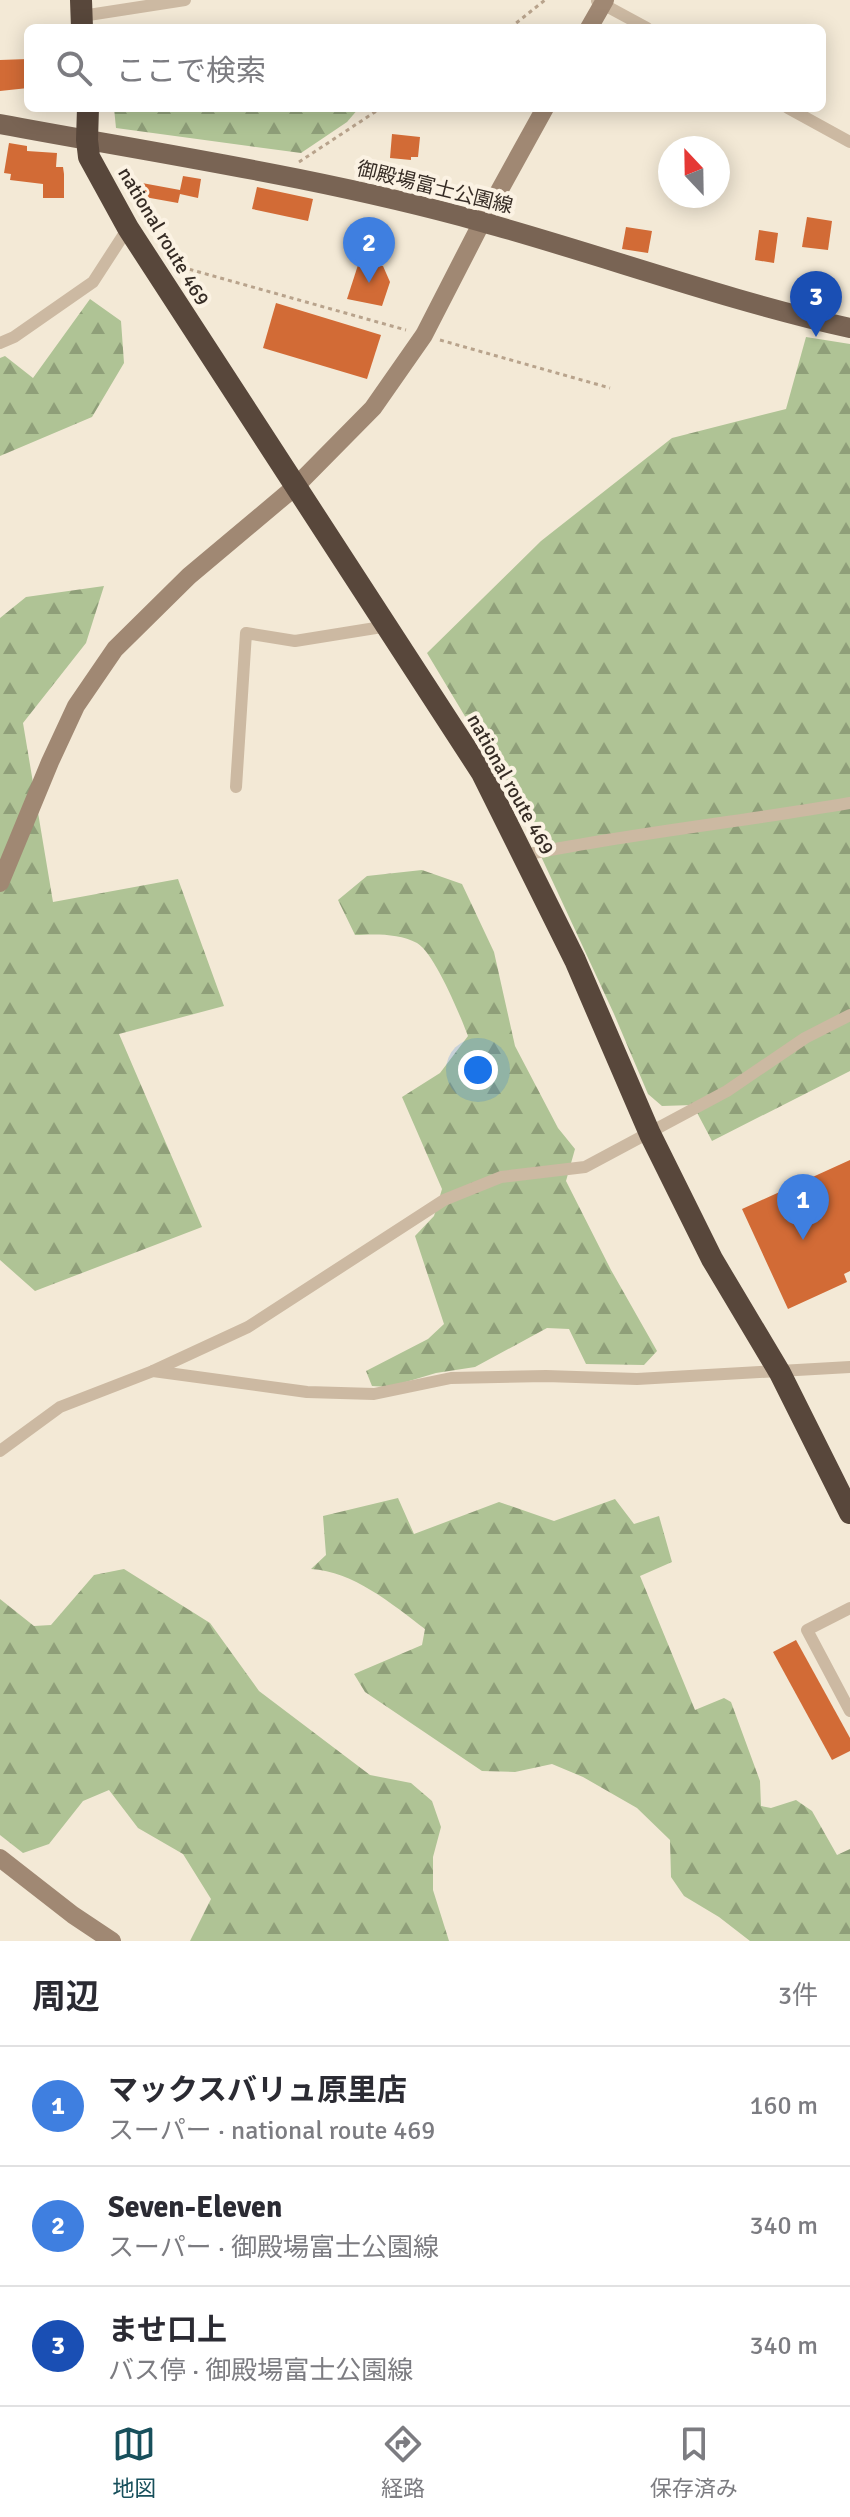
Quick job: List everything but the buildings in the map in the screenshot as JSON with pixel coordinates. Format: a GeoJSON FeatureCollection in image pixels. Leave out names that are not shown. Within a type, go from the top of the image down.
{"type":"FeatureCollection","features":[{"type":"Feature","properties":{"kind":"highway","name":"national route 469"},"geometry":{"type":"LineString","coordinates":[[88,112],[89,157],[128,228],[482,773],[575,960],[650,1134],[712,1259],[780,1373],[850,1513]]}},
{"type":"Feature","properties":{"kind":"main road","name":"御殿場富士公園線"},"geometry":{"type":"LineString","coordinates":[[0,124],[290,175],[482,222],[795,316],[850,328]]}},
{"type":"Feature","properties":{"kind":"street"},"geometry":{"type":"LineString","coordinates":[[82,15],[185,0]]}},
{"type":"Feature","properties":{"kind":"street"},"geometry":{"type":"LineString","coordinates":[[591,24],[601,1],[640,24]]}},
{"type":"Feature","properties":{"kind":"street"},"geometry":{"type":"LineString","coordinates":[[0,883],[76,706],[115,649],[189,576],[295,487],[373,408],[424,335],[543,112]]}},
{"type":"Feature","properties":{"kind":"street"},"geometry":{"type":"LineString","coordinates":[[795,112],[850,142]]}},
{"type":"Feature","properties":{"kind":"street"},"geometry":{"type":"LineString","coordinates":[[0,343],[14,337],[93,282],[128,228]]}},
{"type":"Feature","properties":{"kind":"street"},"geometry":{"type":"LineString","coordinates":[[236,787],[246,633],[295,641],[388,626]]}},
{"type":"Feature","properties":{"kind":"street"},"geometry":{"type":"LineString","coordinates":[[524,855],[850,803]]}},
{"type":"Feature","properties":{"kind":"street"},"geometry":{"type":"LineString","coordinates":[[0,1451],[60,1407],[153,1371],[248,1327],[444,1200],[501,1177],[585,1167],[727,1091],[805,1038],[850,1015]]}},
{"type":"Feature","properties":{"kind":"street"},"geometry":{"type":"LineString","coordinates":[[153,1371],[307,1392],[374,1394],[451,1378],[546,1376],[637,1379],[850,1367]]}},
{"type":"Feature","properties":{"kind":"street"},"geometry":{"type":"LineString","coordinates":[[850,1608],[807,1630],[850,1711]]}},
{"type":"Feature","properties":{"kind":"street"},"geometry":{"type":"LineString","coordinates":[[0,1858],[112,1941]]}},
{"type":"Feature","properties":{"kind":"path"},"geometry":{"type":"LineString","coordinates":[[515,24],[545,0]]}},
{"type":"Feature","properties":{"kind":"path"},"geometry":{"type":"LineString","coordinates":[[290,175],[301,160],[375,112]]}},
{"type":"Feature","properties":{"kind":"path"},"geometry":{"type":"LineString","coordinates":[[151,263],[171,264],[610,388]]}},
{"type":"Feature","properties":{"kind":"green space"},"geometry":{"type":"Polygon","coordinates":[[[114,112],[356,112],[347,122],[301,153],[116,128],[114,112]]]}},
{"type":"Feature","properties":{"kind":"green space"},"geometry":{"type":"Polygon","coordinates":[[[90,299],[121,321],[124,363],[92,417],[0,456],[0,358],[5,356],[33,378],[90,299]]]}},
{"type":"Feature","properties":{"kind":"green space"},"geometry":{"type":"Polygon","coordinates":[[[806,337],[850,344],[850,1071],[712,1141],[693,1105],[662,1106],[648,1094],[514,798],[427,653],[541,541],[672,438],[786,409],[806,337]]]}},
{"type":"Feature","properties":{"kind":"green space"},"geometry":{"type":"Polygon","coordinates":[[[104,586],[86,643],[23,723],[53,902],[178,879],[224,1006],[119,1034],[202,1227],[35,1291],[0,1260],[0,618],[26,597],[104,586]]]}},
{"type":"Feature","properties":{"kind":"green space"},"geometry":{"type":"Polygon","coordinates":[[[422,870],[462,884],[494,952],[515,1046],[558,1128],[575,1149],[566,1181],[657,1351],[644,1365],[586,1364],[569,1329],[547,1328],[475,1367],[436,1373],[389,1387],[372,1386],[366,1371],[428,1339],[444,1324],[415,1236],[434,1216],[442,1189],[402,1097],[440,1073],[468,1036],[446,986],[424,949],[402,937],[355,935],[338,900],[367,876],[422,870]]]}},
{"type":"Feature","properties":{"kind":"green space"},"geometry":{"type":"Polygon","coordinates":[[[398,1498],[414,1534],[499,1502],[554,1521],[615,1499],[634,1524],[659,1516],[672,1562],[640,1576],[695,1710],[724,1698],[731,1702],[760,1781],[761,1806],[771,1808],[796,1800],[812,1811],[837,1855],[850,1849],[850,1941],[750,1941],[684,1896],[671,1877],[670,1840],[637,1808],[583,1777],[552,1764],[515,1772],[482,1771],[365,1692],[354,1674],[422,1645],[425,1629],[357,1582],[327,1571],[311,1569],[326,1555],[323,1516],[398,1498]]]}},
{"type":"Feature","properties":{"kind":"green space"},"geometry":{"type":"Polygon","coordinates":[[[124,1569],[210,1623],[259,1691],[370,1775],[411,1783],[432,1801],[441,1827],[433,1857],[433,1890],[449,1941],[190,1941],[211,1899],[183,1854],[138,1828],[109,1790],[83,1801],[49,1844],[23,1853],[0,1835],[0,1599],[34,1626],[51,1625],[94,1575],[124,1569]]]}},
{"type":"Feature","properties":{"kind":"place","name":"Seven-Eleven"},"geometry":{"type":"Point","coordinates":[369,283]}},
{"type":"Feature","properties":{"kind":"place","name":"ませ口上"},"geometry":{"type":"Point","coordinates":[816,337]}},
{"type":"Feature","properties":{"kind":"place","name":"マックスバリュ原里店"},"geometry":{"type":"Point","coordinates":[803,1240]}}]}
